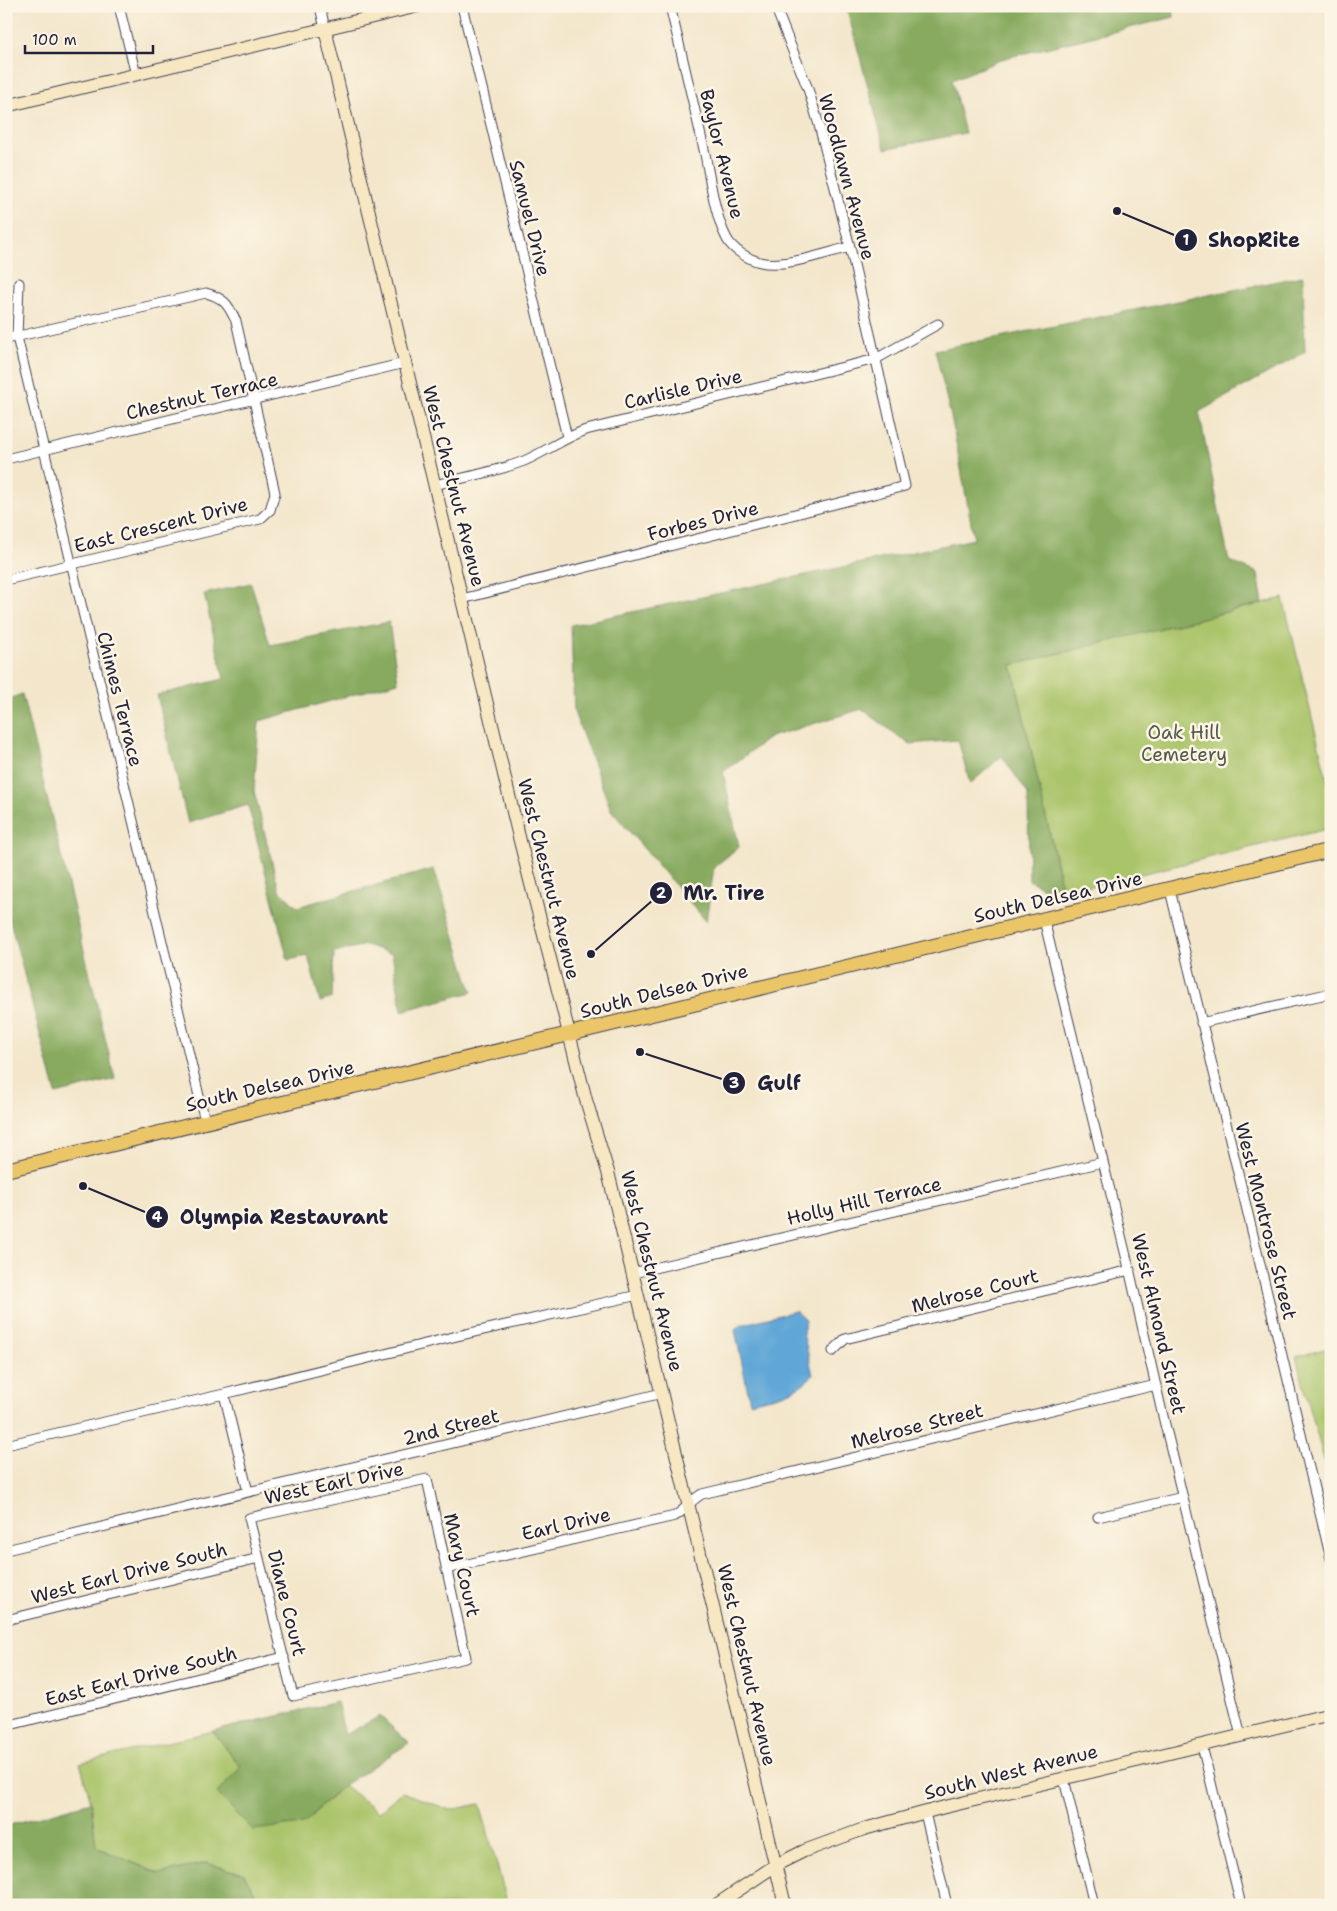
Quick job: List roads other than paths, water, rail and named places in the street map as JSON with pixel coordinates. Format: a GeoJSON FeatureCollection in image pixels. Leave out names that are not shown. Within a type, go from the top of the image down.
{"type":"FeatureCollection","features":[{"type":"Feature","properties":{"kind":"main road","name":"South Delsea Drive"},"geometry":{"type":"LineString","coordinates":[[6,1170],[1331,850]]}},
{"type":"Feature","properties":{"kind":"street"},"geometry":{"type":"LineString","coordinates":[[119,6],[136,75]]}},
{"type":"Feature","properties":{"kind":"street","name":"West Chestnut Avenue"},"geometry":{"type":"LineString","coordinates":[[320,6],[520,840],[586,1102],[608,1172],[785,1905]]}},
{"type":"Feature","properties":{"kind":"street"},"geometry":{"type":"LineString","coordinates":[[6,106],[418,6]]}},
{"type":"Feature","properties":{"kind":"street","name":"Samuel Drive"},"geometry":{"type":"LineString","coordinates":[[462,6],[567,437]]}},
{"type":"Feature","properties":{"kind":"street","name":"Baylor Avenue"},"geometry":{"type":"LineString","coordinates":[[670,6],[714,196],[723,230],[728,240],[744,255],[760,262],[771,264],[850,247]]}},
{"type":"Feature","properties":{"kind":"street","name":"Woodlawn Avenue"},"geometry":{"type":"LineString","coordinates":[[775,6],[813,105],[850,247],[894,440]]}},
{"type":"Feature","properties":{"kind":"street","name":"Chimes Terrace"},"geometry":{"type":"LineString","coordinates":[[19,283],[16,337],[204,1121]]}},
{"type":"Feature","properties":{"kind":"street"},"geometry":{"type":"LineString","coordinates":[[6,339],[206,293],[220,297],[232,312],[236,321],[254,401]]}},
{"type":"Feature","properties":{"kind":"street","name":"Carlisle Drive"},"geometry":{"type":"LineString","coordinates":[[435,485],[512,465],[537,454],[567,437],[586,430],[876,359],[938,324]]}},
{"type":"Feature","properties":{"kind":"street","name":"Chestnut Terrace"},"geometry":{"type":"LineString","coordinates":[[6,459],[254,401],[405,363]]}},
{"type":"Feature","properties":{"kind":"street","name":"East Crescent Drive"},"geometry":{"type":"LineString","coordinates":[[6,580],[250,522],[266,515],[273,505],[275,493],[254,401]]}},
{"type":"Feature","properties":{"kind":"street","name":"Forbes Drive"},"geometry":{"type":"LineString","coordinates":[[462,599],[905,486],[894,440]]}},
{"type":"Feature","properties":{"kind":"street","name":"West Montrose Street"},"geometry":{"type":"LineString","coordinates":[[1170,890],[1331,1559]]}},
{"type":"Feature","properties":{"kind":"street","name":"West Almond Street"},"geometry":{"type":"LineString","coordinates":[[1044,920],[1241,1736]]}},
{"type":"Feature","properties":{"kind":"street"},"geometry":{"type":"LineString","coordinates":[[1201,1023],[1331,993]]}},
{"type":"Feature","properties":{"kind":"street","name":"Holly Hill Terrace"},"geometry":{"type":"LineString","coordinates":[[633,1273],[1103,1162]]}},
{"type":"Feature","properties":{"kind":"street","name":"Melrose Court"},"geometry":{"type":"LineString","coordinates":[[833,1351],[845,1339],[1130,1270]]}},
{"type":"Feature","properties":{"kind":"street"},"geometry":{"type":"LineString","coordinates":[[6,1445],[224,1394],[458,1336],[638,1295]]}},
{"type":"Feature","properties":{"kind":"street","name":"Melrose Street"},"geometry":{"type":"LineString","coordinates":[[689,1504],[702,1494],[1156,1385]]}},
{"type":"Feature","properties":{"kind":"street","name":"2nd Street"},"geometry":{"type":"LineString","coordinates":[[6,1550],[662,1393]]}},
{"type":"Feature","properties":{"kind":"street"},"geometry":{"type":"LineString","coordinates":[[224,1394],[248,1492]]}},
{"type":"Feature","properties":{"kind":"street","name":"West Earl Drive"},"geometry":{"type":"LineString","coordinates":[[249,1518],[427,1480]]}},
{"type":"Feature","properties":{"kind":"street","name":"Mary Court"},"geometry":{"type":"LineString","coordinates":[[293,1696],[466,1658],[427,1480]]}},
{"type":"Feature","properties":{"kind":"street"},"geometry":{"type":"LineString","coordinates":[[1098,1517],[1183,1497]]}},
{"type":"Feature","properties":{"kind":"street","name":"Earl Drive"},"geometry":{"type":"LineString","coordinates":[[446,1569],[675,1516],[682,1512],[689,1504]]}},
{"type":"Feature","properties":{"kind":"street","name":"Diane Court"},"geometry":{"type":"LineString","coordinates":[[249,1518],[293,1696]]}},
{"type":"Feature","properties":{"kind":"street","name":"West Earl Drive South"},"geometry":{"type":"LineString","coordinates":[[6,1620],[259,1558]]}},
{"type":"Feature","properties":{"kind":"street","name":"East Earl Drive South"},"geometry":{"type":"LineString","coordinates":[[6,1726],[284,1657]]}},
{"type":"Feature","properties":{"kind":"street","name":"South West Avenue"},"geometry":{"type":"LineString","coordinates":[[716,1905],[776,1865],[830,1840],[864,1829],[1331,1714]]}},
{"type":"Feature","properties":{"kind":"street"},"geometry":{"type":"LineString","coordinates":[[1202,1746],[1241,1905]]}},
{"type":"Feature","properties":{"kind":"street"},"geometry":{"type":"LineString","coordinates":[[1064,1779],[1094,1905]]}},
{"type":"Feature","properties":{"kind":"street"},"geometry":{"type":"LineString","coordinates":[[925,1813],[947,1905]]}},
{"type":"Feature","properties":{"kind":"water"},"geometry":{"type":"Polygon","coordinates":[[[795,1311],[806,1320],[803,1333],[813,1375],[792,1390],[750,1402],[735,1330],[741,1325],[795,1311]]]}},
{"type":"Feature","properties":{"kind":"place","name":"ShopRite"},"geometry":{"type":"Point","coordinates":[1117,211]}},
{"type":"Feature","properties":{"kind":"place","name":"Mr. Tire"},"geometry":{"type":"Point","coordinates":[591,954]}},
{"type":"Feature","properties":{"kind":"place","name":"Gulf"},"geometry":{"type":"Point","coordinates":[640,1052]}},
{"type":"Feature","properties":{"kind":"place","name":"Olympia Restaurant"},"geometry":{"type":"Point","coordinates":[83,1186]}},
{"type":"Feature","properties":{"kind":"park label","name":"Oak Hill Cemetery"},"geometry":{"type":"Point","coordinates":[1184,743]}}]}
